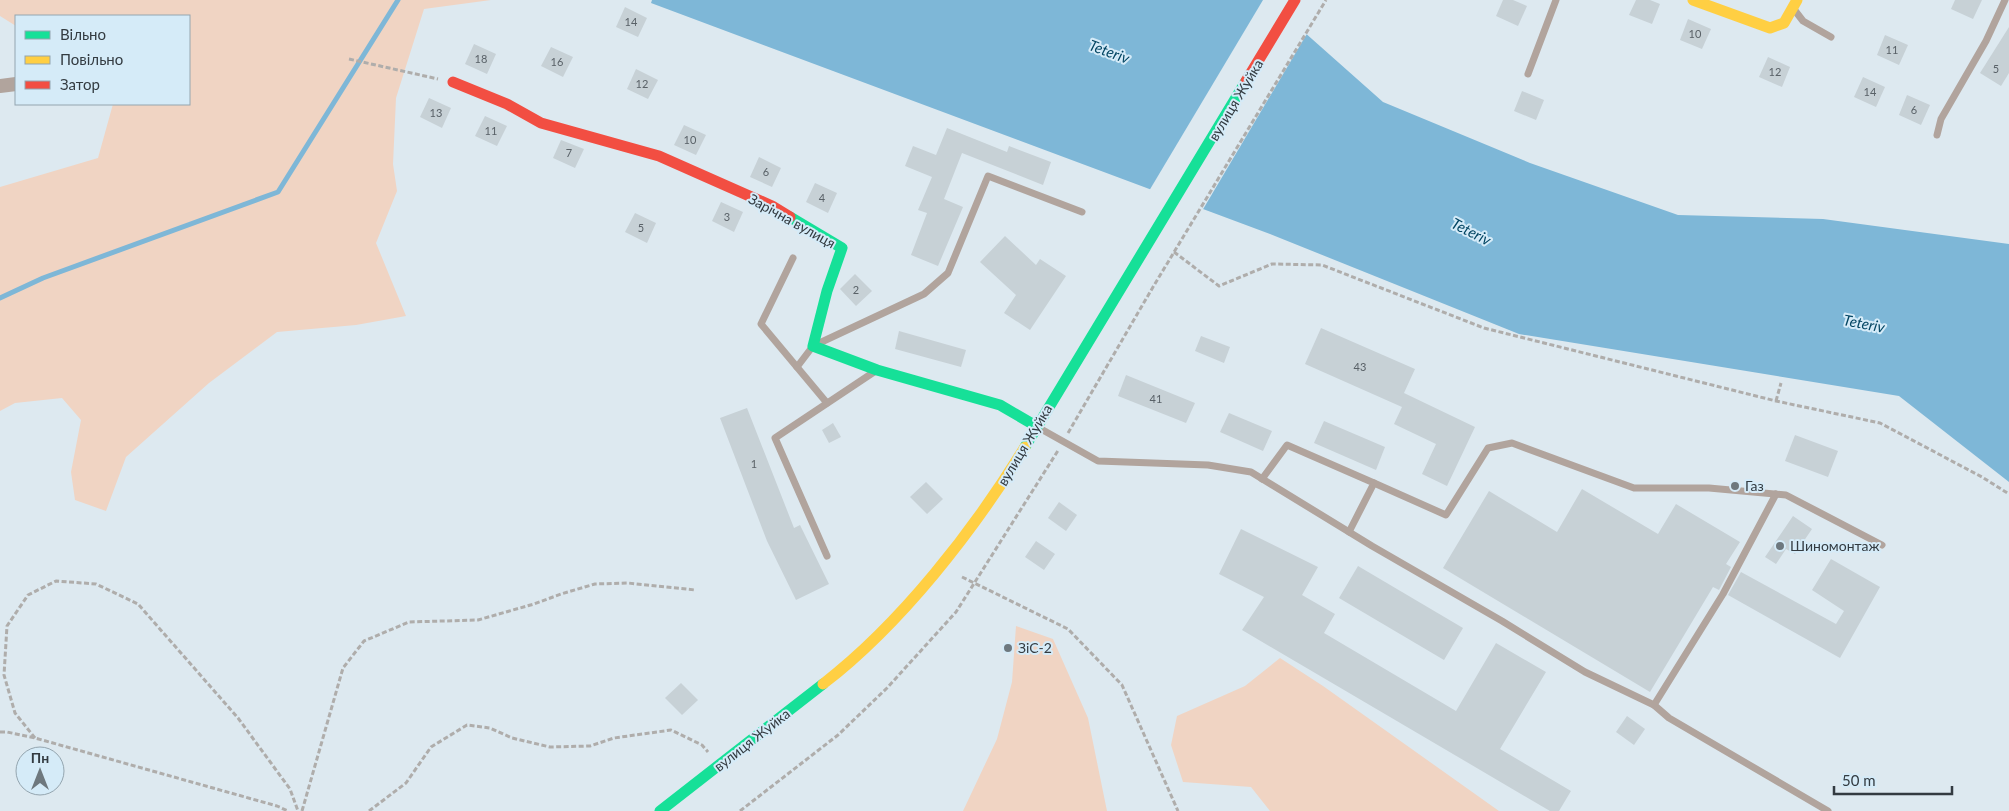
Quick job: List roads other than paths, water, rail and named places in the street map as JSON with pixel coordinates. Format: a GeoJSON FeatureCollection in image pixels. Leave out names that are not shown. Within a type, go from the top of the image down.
{"type":"FeatureCollection","features":[{"type":"Feature","properties":{"kind":"main road","name":"вулиця Жуйка"},"geometry":{"type":"LineString","coordinates":[[660,811],[851,663],[921,589],[999,489],[1169,212],[1295,0]]}},
{"type":"Feature","properties":{"kind":"main road"},"geometry":{"type":"LineString","coordinates":[[1693,0],[1770,28],[1784,23],[1795,4]]}},
{"type":"Feature","properties":{"kind":"main road","name":"Зарічна вулиця"},"geometry":{"type":"LineString","coordinates":[[453,82],[507,104],[541,123],[659,156],[772,206],[842,248],[827,291],[813,346]]}},
{"type":"Feature","properties":{"kind":"main road"},"geometry":{"type":"LineString","coordinates":[[813,346],[877,370],[1000,405],[1036,426]]}},
{"type":"Feature","properties":{"kind":"street"},"geometry":{"type":"LineString","coordinates":[[0,86],[15,84]]}},
{"type":"Feature","properties":{"kind":"lane"},"geometry":{"type":"LineString","coordinates":[[1528,74],[1556,0]]}},
{"type":"Feature","properties":{"kind":"lane"},"geometry":{"type":"LineString","coordinates":[[1936,135],[1941,119],[1986,41],[2006,0]]}},
{"type":"Feature","properties":{"kind":"lane"},"geometry":{"type":"LineString","coordinates":[[1795,4],[1803,21],[1831,37]]}},
{"type":"Feature","properties":{"kind":"lane"},"geometry":{"type":"LineString","coordinates":[[797,367],[813,346],[924,294],[948,273],[988,176],[1082,212]]}},
{"type":"Feature","properties":{"kind":"lane"},"geometry":{"type":"LineString","coordinates":[[794,258],[762,324],[827,403]]}},
{"type":"Feature","properties":{"kind":"lane"},"geometry":{"type":"LineString","coordinates":[[826,556],[775,438],[877,370]]}},
{"type":"Feature","properties":{"kind":"lane"},"geometry":{"type":"LineString","coordinates":[[1036,426],[1098,461],[1208,465],[1251,472],[1585,672],[1654,705],[1670,718],[1828,811]]}},
{"type":"Feature","properties":{"kind":"lane"},"geometry":{"type":"LineString","coordinates":[[1262,479],[1287,445],[1446,515],[1488,448],[1512,443],[1634,488],[1709,488],[1786,495],[1882,545]]}},
{"type":"Feature","properties":{"kind":"lane"},"geometry":{"type":"LineString","coordinates":[[1349,532],[1374,483]]}},
{"type":"Feature","properties":{"kind":"lane"},"geometry":{"type":"LineString","coordinates":[[1654,705],[1723,594],[1776,494]]}},
{"type":"Feature","properties":{"kind":"water","name":"Teteriv"},"geometry":{"type":"Polygon","coordinates":[[[652,0],[1268,0],[1383,102],[1530,163],[1678,215],[1823,219],[2009,244],[2009,482],[1899,396],[1519,334],[1270,234],[651,3],[652,0]]]}},
{"type":"Feature","properties":{"kind":"waterway"},"geometry":{"type":"LineString","coordinates":[[0,298],[43,278],[278,192],[398,0]]}},
{"type":"Feature","properties":{"kind":"place","name":"Газ"},"geometry":{"type":"Point","coordinates":[1735,486]}},
{"type":"Feature","properties":{"kind":"place","name":"Шиномонтаж"},"geometry":{"type":"Point","coordinates":[1780,546]}},
{"type":"Feature","properties":{"kind":"place","name":"ЗіС-2"},"geometry":{"type":"Point","coordinates":[1008,648]}}]}
